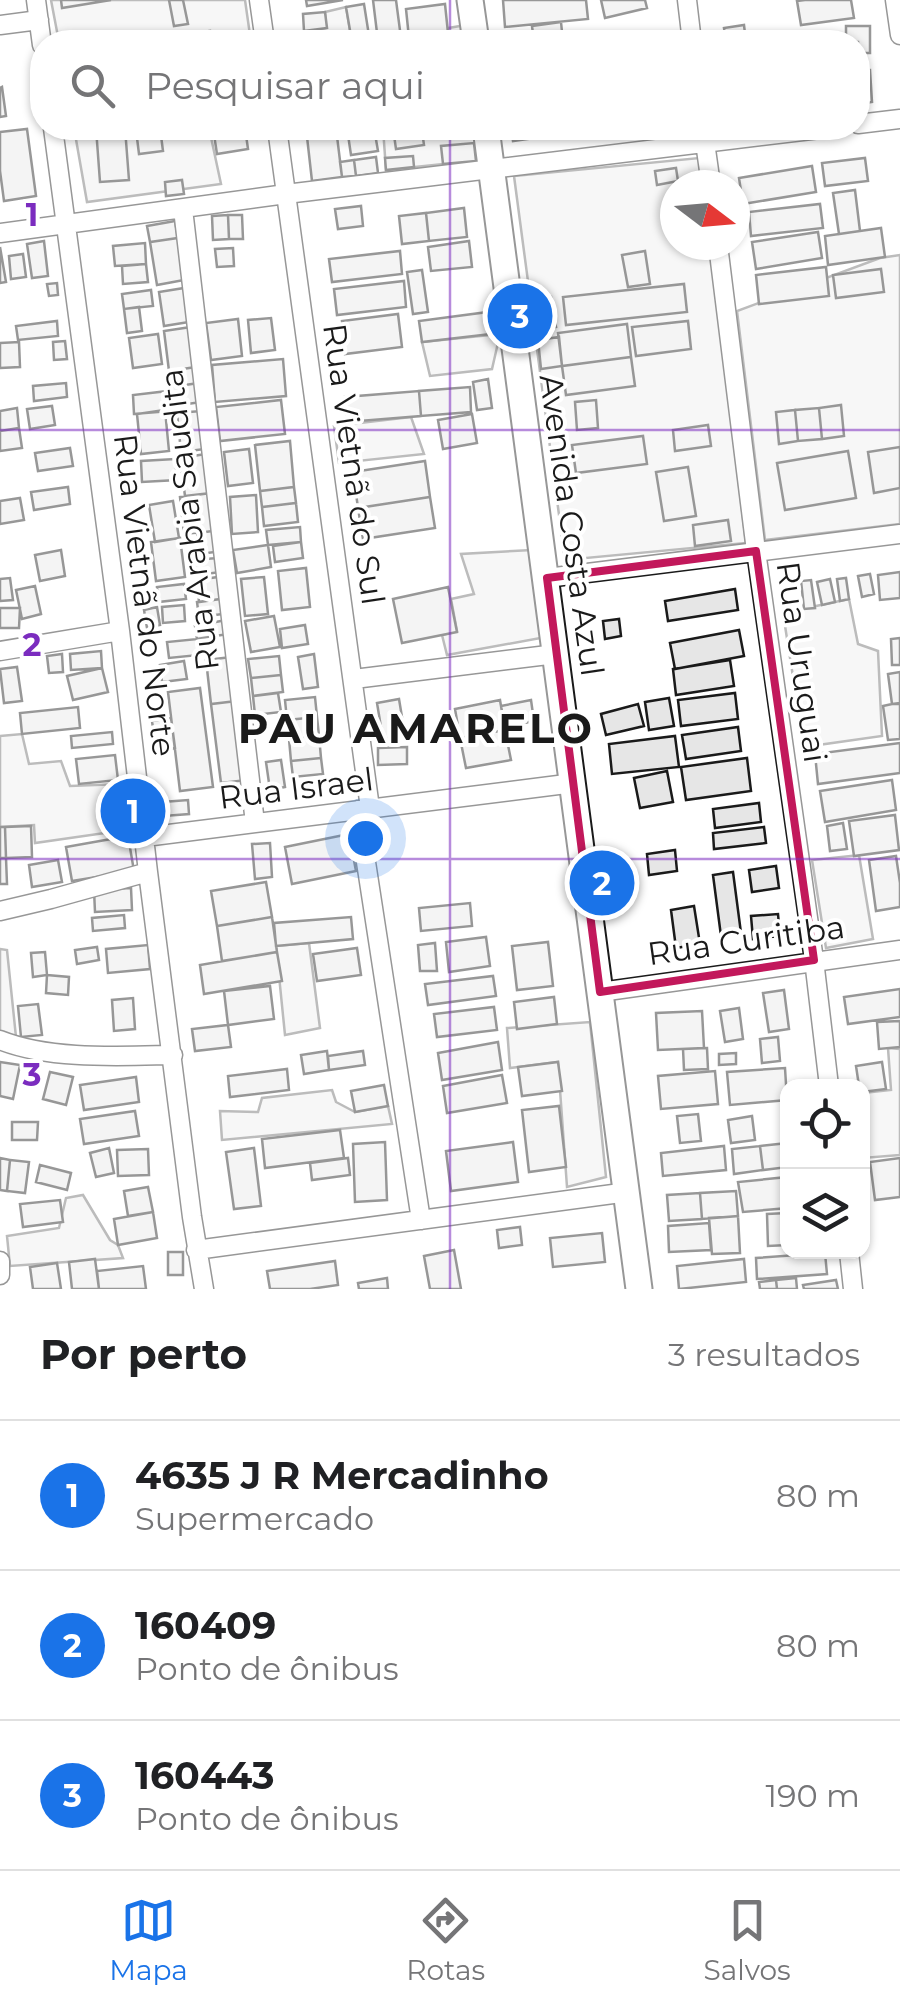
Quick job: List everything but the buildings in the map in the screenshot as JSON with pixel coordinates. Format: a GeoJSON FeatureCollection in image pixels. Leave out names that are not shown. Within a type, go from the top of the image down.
{"type":"FeatureCollection","features":[{"type":"Feature","properties":{"kind":"street"},"geometry":{"type":"LineString","coordinates":[[36,0],[40,30]]}},
{"type":"Feature","properties":{"kind":"street"},"geometry":{"type":"LineString","coordinates":[[259,0],[263,30]]}},
{"type":"Feature","properties":{"kind":"street"},"geometry":{"type":"LineString","coordinates":[[470,0],[474,30]]}},
{"type":"Feature","properties":{"kind":"street"},"geometry":{"type":"LineString","coordinates":[[687,0],[691,30]]}},
{"type":"Feature","properties":{"kind":"street"},"geometry":{"type":"LineString","coordinates":[[895,0],[900,35]]}},
{"type":"Feature","properties":{"kind":"street"},"geometry":{"type":"LineString","coordinates":[[0,26],[39,20]]}},
{"type":"Feature","properties":{"kind":"street"},"geometry":{"type":"LineString","coordinates":[[870,122],[900,118]]}},
{"type":"Feature","properties":{"kind":"street","name":"Rua Vietnã do Norte"},"geometry":{"type":"LineString","coordinates":[[56,140],[204,1289]]}},
{"type":"Feature","properties":{"kind":"street","name":"Rua Vietnã do Sul"},"geometry":{"type":"LineString","coordinates":[[279,140],[354,678],[364,809],[421,1220]]}},
{"type":"Feature","properties":{"kind":"street","name":"Avenida Costa Azul"},"geometry":{"type":"LineString","coordinates":[[487,140],[639,1289]]}},
{"type":"Feature","properties":{"kind":"street"},"geometry":{"type":"LineString","coordinates":[[0,234],[67,222],[491,169],[673,140]]}},
{"type":"Feature","properties":{"kind":"street"},"geometry":{"type":"LineString","coordinates":[[705,140],[709,170]]}},
{"type":"Feature","properties":{"kind":"street","name":"Rua Arabia Saudita"},"geometry":{"type":"LineString","coordinates":[[183,209],[254,824]]}},
{"type":"Feature","properties":{"kind":"street","name":"Rua Uruguai"},"geometry":{"type":"LineString","coordinates":[[720,260],[828,1079]]}},
{"type":"Feature","properties":{"kind":"street"},"geometry":{"type":"LineString","coordinates":[[547,578],[900,534]]}},
{"type":"Feature","properties":{"kind":"street"},"geometry":{"type":"LineString","coordinates":[[0,650],[120,631]]}},
{"type":"Feature","properties":{"kind":"street"},"geometry":{"type":"LineString","coordinates":[[354,678],[556,654]]}},
{"type":"Feature","properties":{"kind":"street","name":"Rua Israel"},"geometry":{"type":"LineString","coordinates":[[145,837],[574,782]]}},
{"type":"Feature","properties":{"kind":"street"},"geometry":{"type":"LineString","coordinates":[[0,911],[148,872]]}},
{"type":"Feature","properties":{"kind":"street","name":"Rua Curitiba"},"geometry":{"type":"LineString","coordinates":[[600,992],[900,950]]}},
{"type":"Feature","properties":{"kind":"street"},"geometry":{"type":"LineString","coordinates":[[0,1040],[61,1052],[173,1063]]}},
{"type":"Feature","properties":{"kind":"street"},"geometry":{"type":"LineString","coordinates":[[196,1250],[628,1192]]}},
{"type":"Feature","properties":{"kind":"street"},"geometry":{"type":"LineString","coordinates":[[850,1259],[853,1289]]}},
{"type":"Feature","properties":{"kind":"street"},"geometry":{"type":"LineString","coordinates":[[0,1261],[0,1275]]}},
{"type":"Feature","properties":{"kind":"highlighted area"},"geometry":{"type":"Polygon","coordinates":[[[756,551],[814,960],[600,992],[547,578],[756,551]]]}},
{"type":"Feature","properties":{"kind":"shaded area"},"geometry":{"type":"Polygon","coordinates":[[[51,0],[245,0],[249,30],[57,30],[51,0]]]}},
{"type":"Feature","properties":{"kind":"shaded area"},"geometry":{"type":"Polygon","coordinates":[[[346,7],[350,30],[316,30],[326,28],[325,12],[346,7]]]}},
{"type":"Feature","properties":{"kind":"shaded area"},"geometry":{"type":"Polygon","coordinates":[[[466,25],[467,30],[437,30],[466,25]]]}},
{"type":"Feature","properties":{"kind":"shaded area"},"geometry":{"type":"Polygon","coordinates":[[[76,140],[212,140],[221,184],[87,202],[76,140]]]}},
{"type":"Feature","properties":{"kind":"shaded area"},"geometry":{"type":"Polygon","coordinates":[[[384,140],[480,140],[482,160],[386,170],[384,140]]]}},
{"type":"Feature","properties":{"kind":"shaded area"},"geometry":{"type":"Polygon","coordinates":[[[699,158],[701,170],[660,170],[660,260],[712,260],[746,543],[565,560],[514,176],[699,158]]]}},
{"type":"Feature","properties":{"kind":"shaded area"},"geometry":{"type":"Polygon","coordinates":[[[900,255],[900,524],[765,540],[737,311],[880,258],[900,255]]]}},
{"type":"Feature","properties":{"kind":"shaded area"},"geometry":{"type":"Polygon","coordinates":[[[500,334],[492,369],[430,376],[422,342],[500,334]]]}},
{"type":"Feature","properties":{"kind":"shaded area"},"geometry":{"type":"Polygon","coordinates":[[[411,417],[424,454],[339,463],[334,426],[411,417]]]}},
{"type":"Feature","properties":{"kind":"shaded area"},"geometry":{"type":"Polygon","coordinates":[[[532,550],[546,637],[447,655],[442,635],[457,631],[451,599],[474,594],[461,554],[532,550]]]}},
{"type":"Feature","properties":{"kind":"shaded area"},"geometry":{"type":"Polygon","coordinates":[[[849,599],[858,644],[878,651],[882,736],[804,747],[783,613],[849,599]]]}},
{"type":"Feature","properties":{"kind":"shaded area"},"geometry":{"type":"Polygon","coordinates":[[[22,734],[29,764],[61,761],[70,786],[122,784],[126,830],[35,843],[34,825],[0,827],[0,736],[22,734]]]}},
{"type":"Feature","properties":{"kind":"shaded area"},"geometry":{"type":"Polygon","coordinates":[[[859,855],[873,939],[826,948],[812,860],[859,855]]]}},
{"type":"Feature","properties":{"kind":"shaded area"},"geometry":{"type":"Polygon","coordinates":[[[309,943],[320,1028],[285,1035],[276,946],[309,943]]]}},
{"type":"Feature","properties":{"kind":"shaded area"},"geometry":{"type":"Polygon","coordinates":[[[0,949],[7,950],[16,1037],[0,1032],[0,949]]]}},
{"type":"Feature","properties":{"kind":"shaded area"},"geometry":{"type":"Polygon","coordinates":[[[590,1022],[606,1177],[567,1187],[558,1062],[510,1068],[507,1028],[590,1022]]]}},
{"type":"Feature","properties":{"kind":"shaded area"},"geometry":{"type":"Polygon","coordinates":[[[888,1048],[900,1049],[900,1155],[870,1157],[870,1092],[891,1090],[888,1048]]]}},
{"type":"Feature","properties":{"kind":"shaded area"},"geometry":{"type":"Polygon","coordinates":[[[332,1090],[336,1102],[355,1112],[388,1106],[392,1124],[222,1140],[220,1111],[258,1112],[262,1098],[332,1090]]]}},
{"type":"Feature","properties":{"kind":"shaded area"},"geometry":{"type":"Polygon","coordinates":[[[83,1195],[123,1258],[10,1266],[7,1236],[59,1228],[66,1198],[83,1195]]]}},
{"type":"Feature","properties":{"kind":"place","name":"160443"},"geometry":{"type":"Point","coordinates":[520,316]}},
{"type":"Feature","properties":{"kind":"place","name":"4635 J R Mercadinho"},"geometry":{"type":"Point","coordinates":[133,811]}},
{"type":"Feature","properties":{"kind":"place","name":"160409"},"geometry":{"type":"Point","coordinates":[602,883]}},
{"type":"Feature","properties":{"kind":"district","name":"PAU AMARELO"},"geometry":{"type":"Point","coordinates":[416,728]}}]}
